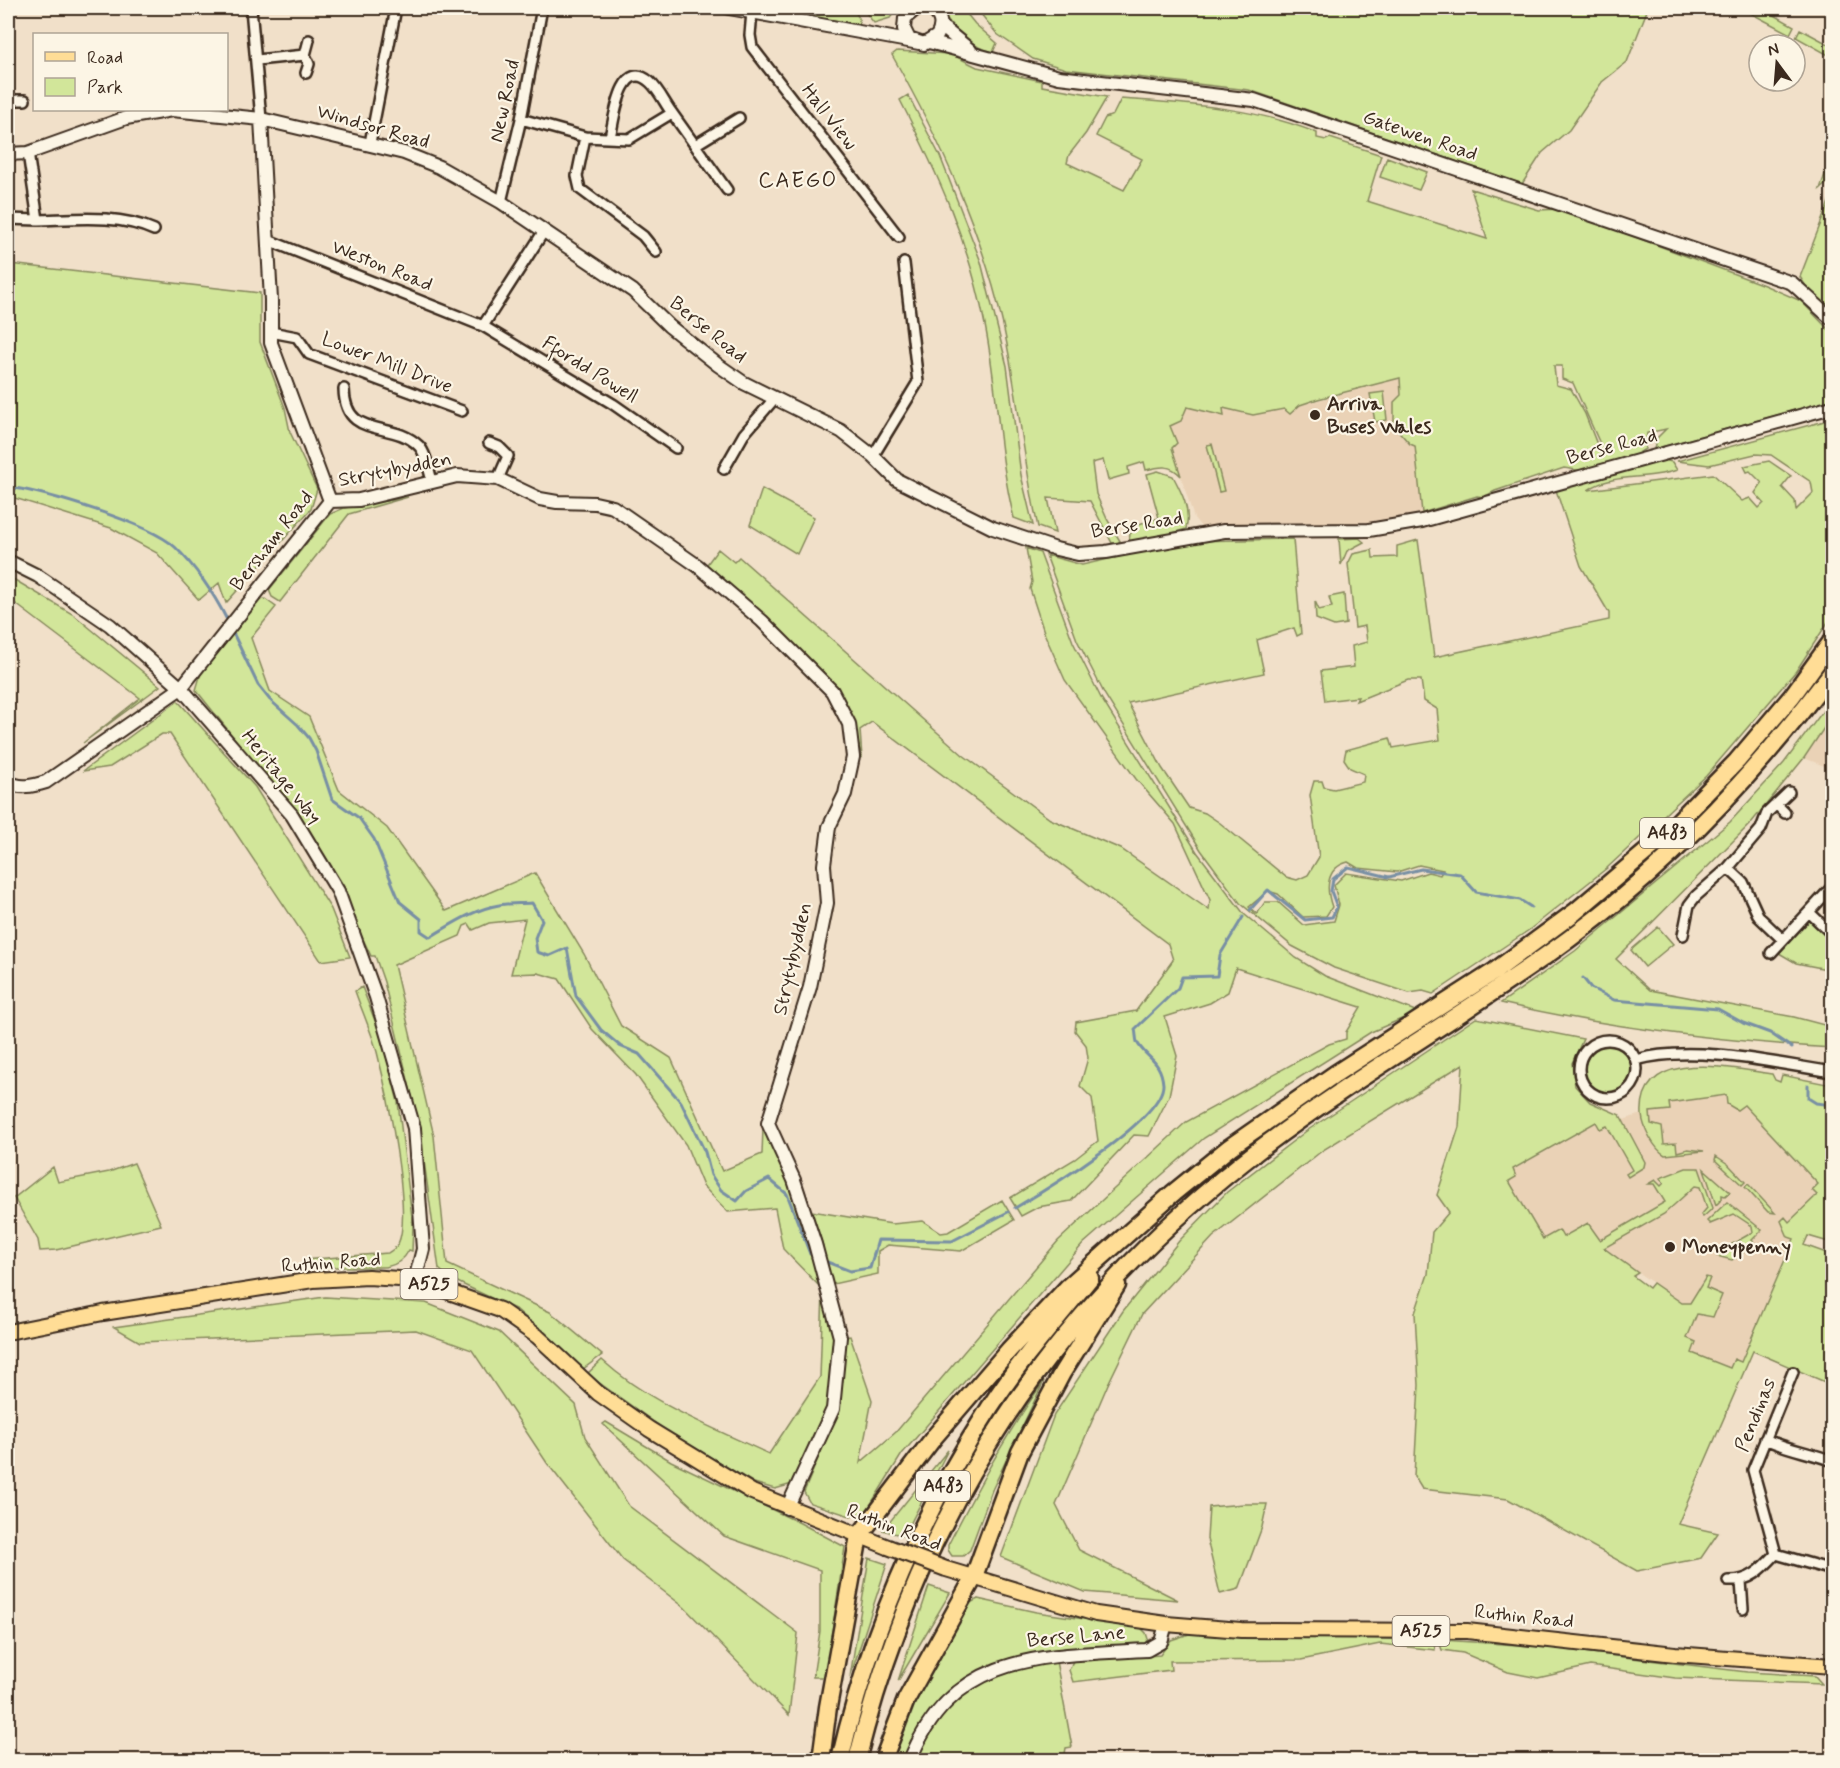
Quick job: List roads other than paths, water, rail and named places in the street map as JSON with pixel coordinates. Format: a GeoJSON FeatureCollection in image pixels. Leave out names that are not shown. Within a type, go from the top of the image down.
{"type":"FeatureCollection","features":[{"type":"Feature","properties":{"kind":"highway","name":"A483"},"geometry":{"type":"LineString","coordinates":[[840,1761],[875,1637],[922,1525],[990,1406],[1115,1247],[1172,1194],[1230,1148],[1467,990],[1575,912],[1659,841],[1737,760],[1792,696],[1833,641]]}},
{"type":"Feature","properties":{"kind":"highway","name":"A483"},"geometry":{"type":"LineString","coordinates":[[857,1761],[871,1706],[893,1638],[916,1579],[969,1474],[1028,1382],[1093,1301],[1167,1227],[1264,1146],[1488,996],[1572,937],[1639,883],[1713,812],[1762,760],[1833,672]]}},
{"type":"Feature","properties":{"kind":"highway"},"geometry":{"type":"LineString","coordinates":[[821,1761],[828,1707],[859,1536],[935,1436],[1009,1350],[1068,1287],[1115,1247]]}},
{"type":"Feature","properties":{"kind":"highway","name":"A483"},"geometry":{"type":"LineString","coordinates":[[882,1761],[906,1700],[973,1579],[1020,1452],[1062,1373],[1098,1320],[1128,1266]]}},
{"type":"Feature","properties":{"kind":"main road","name":"Gatewen Road"},"geometry":{"type":"LineString","coordinates":[[729,8],[868,36],[924,43],[974,53],[1059,76],[1254,100],[1792,283],[1833,319]]}},
{"type":"Feature","properties":{"kind":"main road","name":"Gatewen Road"},"geometry":{"type":"LineString","coordinates":[[930,8],[939,16],[941,26],[974,53]]}},
{"type":"Feature","properties":{"kind":"main road","name":"Gatewen Road"},"geometry":{"type":"LineString","coordinates":[[868,36],[892,31],[910,11]]}},
{"type":"Feature","properties":{"kind":"main road","name":"Gatewen Road"},"geometry":{"type":"LineString","coordinates":[[910,11],[906,34],[924,43]]}},
{"type":"Feature","properties":{"kind":"main road"},"geometry":{"type":"LineString","coordinates":[[924,43],[937,36],[941,26]]}},
{"type":"Feature","properties":{"kind":"main road","name":"Windsor Road"},"geometry":{"type":"LineString","coordinates":[[8,154],[28,153],[126,118],[153,112],[192,111],[261,120],[370,143],[439,167],[501,202]]}},
{"type":"Feature","properties":{"kind":"main road","name":"Bersham Road"},"geometry":{"type":"LineString","coordinates":[[8,782],[14,785],[32,786],[46,782],[181,688],[330,501],[273,352],[261,120]]}},
{"type":"Feature","properties":{"kind":"main road","name":"Berse Road"},"geometry":{"type":"LineString","coordinates":[[501,202],[633,291],[669,326],[718,365],[744,383],[841,431],[873,456],[897,480],[954,510],[1026,540],[1078,554],[1106,552],[1224,531],[1368,530],[1422,521],[1833,407]]}},
{"type":"Feature","properties":{"kind":"main road","name":"Strytybydden"},"geometry":{"type":"LineString","coordinates":[[330,501],[359,500],[457,476],[498,479],[540,499],[595,503],[613,507],[698,566],[762,621],[832,691],[849,724],[853,757],[845,794],[829,827],[824,865],[827,903],[812,977],[768,1123],[794,1180],[840,1337],[833,1409],[787,1508]]}},
{"type":"Feature","properties":{"kind":"main road","name":"Heritage Way"},"geometry":{"type":"LineString","coordinates":[[8,561],[38,576],[110,625],[181,688],[292,815],[338,891],[376,997],[414,1128],[423,1248],[415,1280]]}},
{"type":"Feature","properties":{"kind":"main road","name":"Ruthin Road"},"geometry":{"type":"LineString","coordinates":[[8,1332],[103,1313],[313,1280],[369,1276],[415,1280],[500,1310],[537,1336],[598,1393],[649,1429],[752,1492],[787,1508],[973,1579],[1096,1614],[1166,1624],[1241,1630],[1467,1631],[1687,1656],[1833,1666]]}},
{"type":"Feature","properties":{"kind":"main road","name":"Berse Lane"},"geometry":{"type":"LineString","coordinates":[[910,1761],[927,1726],[945,1703],[967,1684],[1010,1664],[1046,1656],[1147,1650],[1161,1642],[1166,1624]]}},
{"type":"Feature","properties":{"kind":"street"},"geometry":{"type":"LineString","coordinates":[[251,8],[261,120]]}},
{"type":"Feature","properties":{"kind":"street"},"geometry":{"type":"LineString","coordinates":[[370,143],[396,8]]}},
{"type":"Feature","properties":{"kind":"street","name":"New Road"},"geometry":{"type":"LineString","coordinates":[[501,202],[521,119],[542,8]]}},
{"type":"Feature","properties":{"kind":"street","name":"Hall View"},"geometry":{"type":"LineString","coordinates":[[752,12],[750,35],[752,47],[899,237]]}},
{"type":"Feature","properties":{"kind":"street"},"geometry":{"type":"LineString","coordinates":[[306,73],[309,64],[304,55],[309,40]]}},
{"type":"Feature","properties":{"kind":"street"},"geometry":{"type":"LineString","coordinates":[[257,60],[304,55]]}},
{"type":"Feature","properties":{"kind":"street"},"geometry":{"type":"LineString","coordinates":[[610,137],[624,83],[631,78],[640,77],[650,82],[727,190]]}},
{"type":"Feature","properties":{"kind":"street"},"geometry":{"type":"LineString","coordinates":[[8,100],[25,100]]}},
{"type":"Feature","properties":{"kind":"street"},"geometry":{"type":"LineString","coordinates":[[521,119],[585,137],[629,139],[672,113]]}},
{"type":"Feature","properties":{"kind":"street"},"geometry":{"type":"LineString","coordinates":[[695,145],[739,118]]}},
{"type":"Feature","properties":{"kind":"street"},"geometry":{"type":"LineString","coordinates":[[585,137],[577,176],[580,189],[643,236],[656,252]]}},
{"type":"Feature","properties":{"kind":"street"},"geometry":{"type":"LineString","coordinates":[[28,153],[38,220]]}},
{"type":"Feature","properties":{"kind":"street"},"geometry":{"type":"LineString","coordinates":[[8,219],[98,218],[124,221],[154,230]]}},
{"type":"Feature","properties":{"kind":"street"},"geometry":{"type":"LineString","coordinates":[[483,326],[544,231]]}},
{"type":"Feature","properties":{"kind":"street","name":"Weston Road"},"geometry":{"type":"LineString","coordinates":[[268,240],[483,326]]}},
{"type":"Feature","properties":{"kind":"street"},"geometry":{"type":"LineString","coordinates":[[873,456],[918,382],[904,263]]}},
{"type":"Feature","properties":{"kind":"street","name":"Ffordd Powell"},"geometry":{"type":"LineString","coordinates":[[483,326],[613,404],[676,448]]}},
{"type":"Feature","properties":{"kind":"street","name":"Lower Mill Drive"},"geometry":{"type":"LineString","coordinates":[[271,332],[297,337],[309,354],[462,411]]}},
{"type":"Feature","properties":{"kind":"street"},"geometry":{"type":"LineString","coordinates":[[344,389],[344,402],[350,416],[366,426],[409,439],[420,447],[432,481]]}},
{"type":"Feature","properties":{"kind":"street"},"geometry":{"type":"LineString","coordinates":[[724,469],[744,434],[775,398]]}},
{"type":"Feature","properties":{"kind":"street"},"geometry":{"type":"LineString","coordinates":[[489,442],[499,447],[508,456],[498,479]]}},
{"type":"Feature","properties":{"kind":"street"},"geometry":{"type":"LineString","coordinates":[[1683,935],[1681,916],[1696,896],[1728,868],[1761,829],[1767,813],[1789,792]]}},
{"type":"Feature","properties":{"kind":"street"},"geometry":{"type":"LineString","coordinates":[[1776,804],[1785,813]]}},
{"type":"Feature","properties":{"kind":"street"},"geometry":{"type":"LineString","coordinates":[[1728,868],[1743,882],[1759,917],[1783,940]]}},
{"type":"Feature","properties":{"kind":"street"},"geometry":{"type":"LineString","coordinates":[[1772,953],[1833,887]]}},
{"type":"Feature","properties":{"kind":"street"},"geometry":{"type":"LineString","coordinates":[[1810,913],[1833,934]]}},
{"type":"Feature","properties":{"kind":"street"},"geometry":{"type":"LineString","coordinates":[[1598,1041],[1617,1041],[1625,1045],[1636,1060],[1638,1068],[1634,1084],[1622,1095],[1603,1098],[1586,1089],[1581,1081],[1579,1071],[1583,1053],[1598,1041]]}},
{"type":"Feature","properties":{"kind":"street"},"geometry":{"type":"LineString","coordinates":[[1636,1060],[1652,1055],[1679,1054],[1749,1059],[1833,1072]]}},
{"type":"Feature","properties":{"kind":"street","name":"Pendinas"},"geometry":{"type":"LineString","coordinates":[[1776,1554],[1753,1470],[1793,1372]]}},
{"type":"Feature","properties":{"kind":"street"},"geometry":{"type":"LineString","coordinates":[[1765,1439],[1789,1450],[1805,1450],[1830,1460],[1833,1456]]}},
{"type":"Feature","properties":{"kind":"street"},"geometry":{"type":"LineString","coordinates":[[1728,1581],[1741,1581],[1759,1572],[1776,1554],[1833,1570]]}},
{"type":"Feature","properties":{"kind":"street"},"geometry":{"type":"LineString","coordinates":[[1741,1581],[1743,1608]]}},
{"type":"Feature","properties":{"kind":"waterway"},"geometry":{"type":"LineString","coordinates":[[8,487],[46,495],[96,510],[162,538],[175,547],[197,571],[226,618]]}},
{"type":"Feature","properties":{"kind":"waterway"},"geometry":{"type":"LineString","coordinates":[[234,635],[258,685],[309,738],[316,751],[332,799],[359,818],[374,839],[400,902],[421,919],[421,931],[430,937],[481,910],[503,904],[532,903],[542,920],[535,938],[537,952],[549,956],[567,948],[576,996],[601,1030],[620,1046],[639,1054],[681,1102],[705,1152],[711,1175],[721,1190],[737,1201],[746,1191],[769,1179],[787,1194],[810,1254],[814,1256]]}},
{"type":"Feature","properties":{"kind":"waterway"},"geometry":{"type":"LineString","coordinates":[[1250,910],[1268,890],[1305,920],[1332,917],[1337,907],[1331,891],[1333,879],[1348,867],[1389,877],[1421,869],[1460,874],[1476,892],[1520,900],[1531,907]]}},
{"type":"Feature","properties":{"kind":"waterway"},"geometry":{"type":"LineString","coordinates":[[1015,1208],[1100,1153],[1144,1116],[1158,1099],[1163,1084],[1162,1076],[1156,1064],[1137,1042],[1135,1029],[1178,988],[1182,977],[1217,976],[1220,955],[1243,917]]}},
{"type":"Feature","properties":{"kind":"waterway"},"geometry":{"type":"LineString","coordinates":[[1583,978],[1591,988],[1614,1000],[1718,1009],[1743,1023],[1770,1033],[1792,1048]]}},
{"type":"Feature","properties":{"kind":"waterway"},"geometry":{"type":"LineString","coordinates":[[1808,1085],[1808,1098],[1816,1103],[1832,1105]]}},
{"type":"Feature","properties":{"kind":"waterway"},"geometry":{"type":"LineString","coordinates":[[822,1260],[850,1271],[870,1268],[878,1240],[952,1241],[1008,1212]]}},
{"type":"Feature","properties":{"kind":"place","name":"Arriva Buses Wales"},"geometry":{"type":"Point","coordinates":[1315,415]}},
{"type":"Feature","properties":{"kind":"place","name":"Moneypenny"},"geometry":{"type":"Point","coordinates":[1670,1247]}},
{"type":"Feature","properties":{"kind":"district","name":"CAEGO"},"geometry":{"type":"Point","coordinates":[798,181]}}]}
